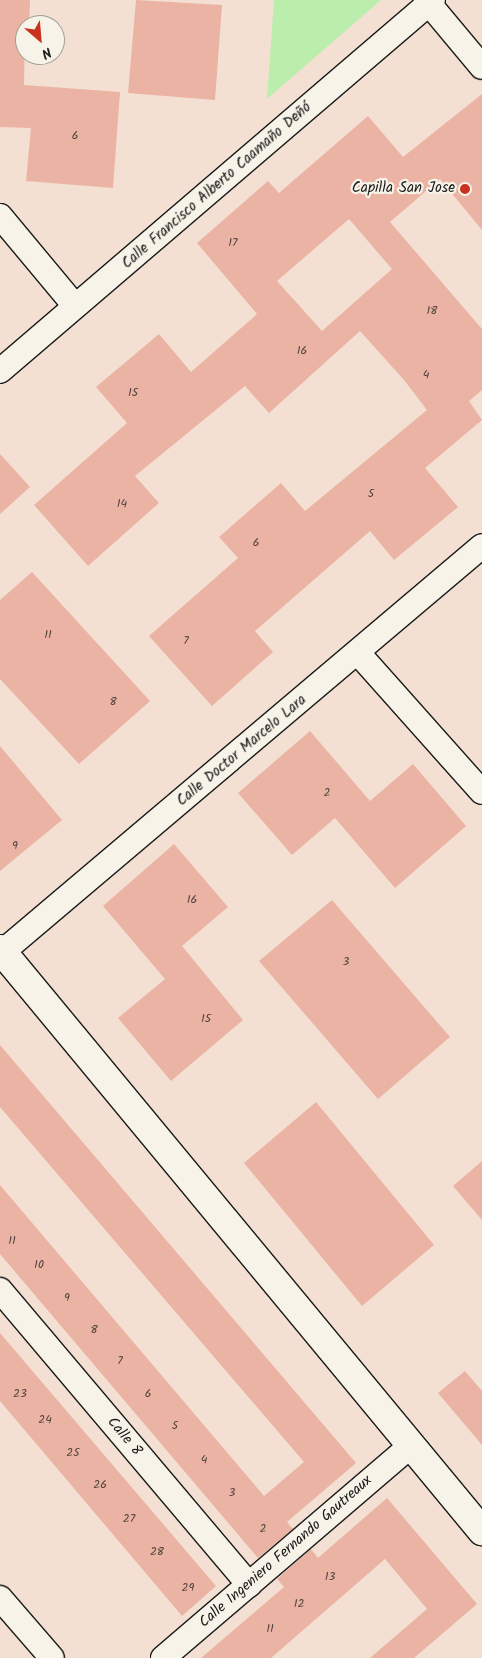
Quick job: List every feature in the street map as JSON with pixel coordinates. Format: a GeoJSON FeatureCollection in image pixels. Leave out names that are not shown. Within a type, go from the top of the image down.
{"type":"FeatureCollection","features":[{"type":"Feature","properties":{"kind":"street"},"geometry":{"type":"LineString","coordinates":[[429,1],[482,67]]}},
{"type":"Feature","properties":{"kind":"street","name":"Calle Francisco Alberto Caamaño Deñó"},"geometry":{"type":"LineString","coordinates":[[0,371],[429,1]]}},
{"type":"Feature","properties":{"kind":"street"},"geometry":{"type":"LineString","coordinates":[[0,216],[76,306]]}},
{"type":"Feature","properties":{"kind":"street","name":"Calle Doctor Marcelo Lara"},"geometry":{"type":"LineString","coordinates":[[1,952],[358,653],[482,546]]}},
{"type":"Feature","properties":{"kind":"street"},"geometry":{"type":"LineString","coordinates":[[358,653],[482,792]]}},
{"type":"Feature","properties":{"kind":"street"},"geometry":{"type":"LineString","coordinates":[[1,952],[482,1531]]}},
{"type":"Feature","properties":{"kind":"street","name":"Calle 8"},"geometry":{"type":"LineString","coordinates":[[0,1290],[249,1585]]}},
{"type":"Feature","properties":{"kind":"street","name":"Calle Ingeniero Fernando Gautreaux"},"geometry":{"type":"LineString","coordinates":[[163,1658],[410,1446]]}},
{"type":"Feature","properties":{"kind":"street"},"geometry":{"type":"LineString","coordinates":[[0,1598],[52,1658]]}},
{"type":"Feature","properties":{"kind":"green space"},"geometry":{"type":"Polygon","coordinates":[[[274,0],[381,0],[267,99],[274,0]]]}},
{"type":"Feature","properties":{"kind":"building"},"geometry":{"type":"Polygon","coordinates":[[[0,0],[30,0],[29,15],[15,15],[15,65],[24,65],[24,85],[120,92],[113,188],[26,181],[31,128],[0,127],[0,0]]]}},
{"type":"Feature","properties":{"kind":"building"},"geometry":{"type":"Polygon","coordinates":[[[136,0],[222,5],[215,100],[128,93],[136,0]]]}},
{"type":"Feature","properties":{"kind":"building"},"geometry":{"type":"Polygon","coordinates":[[[482,94],[482,230],[440,179],[390,222],[482,329],[482,390],[469,401],[482,420],[425,468],[458,507],[394,560],[370,531],[255,631],[273,652],[212,706],[149,636],[238,558],[219,537],[281,483],[305,511],[427,410],[404,380],[360,331],[269,413],[245,386],[135,476],[159,503],[88,566],[34,505],[127,423],[96,387],[159,334],[191,372],[257,314],[197,243],[268,181],[279,193],[368,116],[403,157],[482,94]],[[349,219],[277,281],[322,331],[392,269],[349,219]]]}},
{"type":"Feature","properties":{"kind":"building"},"geometry":{"type":"Polygon","coordinates":[[[0,454],[30,487],[0,514],[0,454]]]}},
{"type":"Feature","properties":{"kind":"building"},"geometry":{"type":"Polygon","coordinates":[[[32,572],[150,701],[79,764],[0,679],[0,600],[32,572]]]}},
{"type":"Feature","properties":{"kind":"building"},"geometry":{"type":"Polygon","coordinates":[[[310,731],[370,801],[413,764],[466,826],[395,888],[335,818],[292,855],[238,793],[310,731]]]}},
{"type":"Feature","properties":{"kind":"building"},"geometry":{"type":"Polygon","coordinates":[[[0,746],[62,820],[0,871],[0,746]]]}},
{"type":"Feature","properties":{"kind":"building"},"geometry":{"type":"Polygon","coordinates":[[[174,844],[228,907],[182,946],[243,1020],[171,1081],[118,1018],[165,979],[103,906],[174,844]]]}},
{"type":"Feature","properties":{"kind":"building"},"geometry":{"type":"Polygon","coordinates":[[[332,900],[450,1037],[378,1099],[259,961],[332,900]]]}},
{"type":"Feature","properties":{"kind":"building"},"geometry":{"type":"Polygon","coordinates":[[[0,1045],[356,1463],[287,1522],[293,1529],[258,1558],[0,1254],[0,1185],[264,1496],[304,1462],[0,1107],[0,1045]]]}},
{"type":"Feature","properties":{"kind":"building"},"geometry":{"type":"Polygon","coordinates":[[[316,1102],[434,1245],[362,1306],[244,1163],[316,1102]]]}},
{"type":"Feature","properties":{"kind":"building"},"geometry":{"type":"Polygon","coordinates":[[[482,1161],[482,1220],[453,1186],[482,1161]]]}},
{"type":"Feature","properties":{"kind":"building"},"geometry":{"type":"Polygon","coordinates":[[[0,1333],[216,1586],[182,1616],[0,1401],[0,1333]]]}},
{"type":"Feature","properties":{"kind":"building"},"geometry":{"type":"Polygon","coordinates":[[[465,1371],[482,1391],[482,1445],[438,1393],[465,1371]]]}},
{"type":"Feature","properties":{"kind":"building"},"geometry":{"type":"Polygon","coordinates":[[[387,1498],[477,1604],[414,1658],[370,1658],[427,1609],[385,1559],[271,1658],[201,1658],[284,1587],[277,1579],[311,1549],[318,1558],[387,1498]]]}},
{"type":"Feature","properties":{"kind":"place","name":"Capilla San Jose"},"geometry":{"type":"Point","coordinates":[465,189]}}]}
